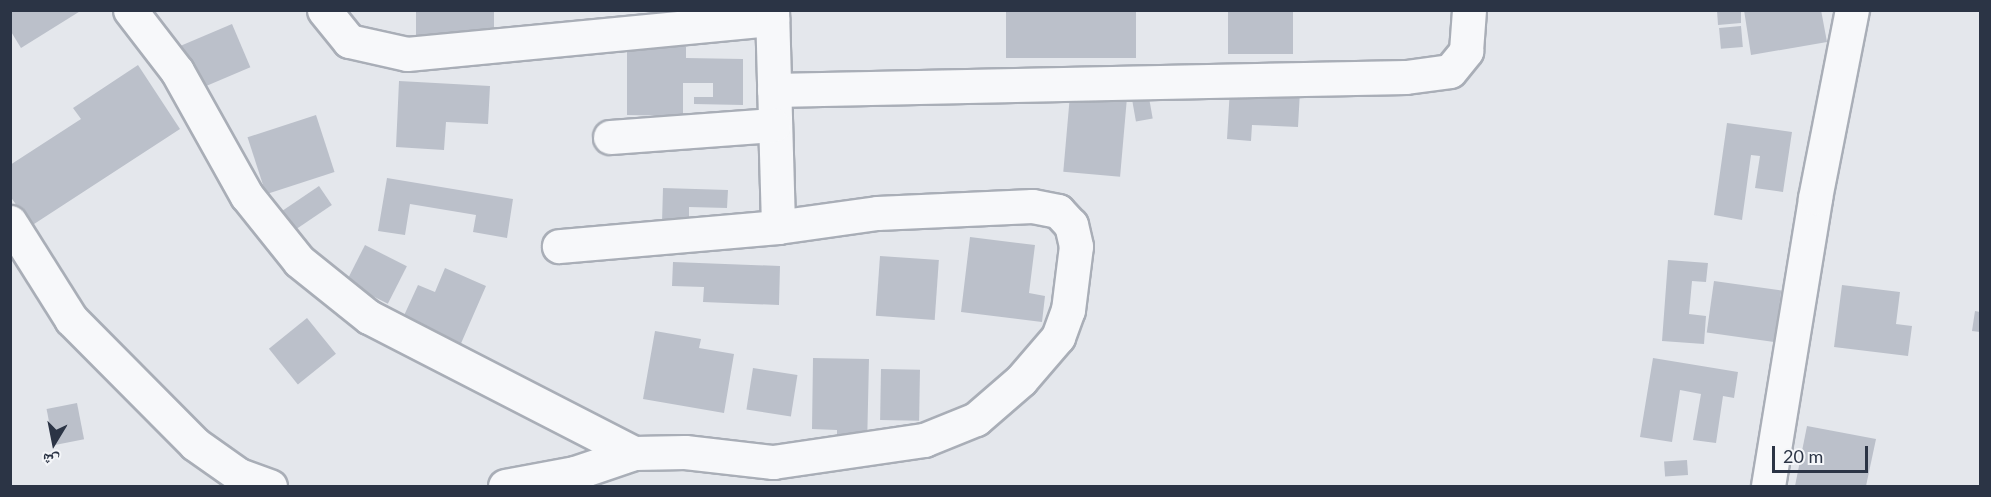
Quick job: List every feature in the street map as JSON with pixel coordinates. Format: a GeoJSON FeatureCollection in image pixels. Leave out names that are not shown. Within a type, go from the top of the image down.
{"type":"FeatureCollection","features":[{"type":"Feature","properties":{"kind":"street"},"geometry":{"type":"LineString","coordinates":[[130,10],[177,71],[247,196],[299,261],[369,317],[634,453]]}},
{"type":"Feature","properties":{"kind":"street"},"geometry":{"type":"LineString","coordinates":[[324,10],[349,41],[407,54],[772,15],[778,227]]}},
{"type":"Feature","properties":{"kind":"street"},"geometry":{"type":"LineString","coordinates":[[774,90],[1406,77],[1450,70],[1466,51],[1469,10]]}},
{"type":"Feature","properties":{"kind":"street"},"geometry":{"type":"LineString","coordinates":[[1768,486],[1815,198],[1852,10]]}},
{"type":"Feature","properties":{"kind":"street"},"geometry":{"type":"LineString","coordinates":[[610,137],[774,125]]}},
{"type":"Feature","properties":{"kind":"street"},"geometry":{"type":"LineString","coordinates":[[505,486],[575,473],[634,453],[685,452],[773,462],[924,440],[976,419],[1021,380],[1058,337],[1068,310],[1076,246],[1071,225],[1058,211],[1032,206],[877,213],[778,227],[559,246]]}},
{"type":"Feature","properties":{"kind":"street"},"geometry":{"type":"LineString","coordinates":[[10,222],[71,319],[195,444],[239,475],[270,486]]}},
{"type":"Feature","properties":{"kind":"building"},"geometry":{"type":"Polygon","coordinates":[[[10,10],[82,10],[21,48],[10,30],[10,10]]]}},
{"type":"Feature","properties":{"kind":"building"},"geometry":{"type":"Polygon","coordinates":[[[416,10],[494,10],[494,35],[416,35],[416,10]]]}},
{"type":"Feature","properties":{"kind":"building"},"geometry":{"type":"Polygon","coordinates":[[[1006,10],[1136,10],[1136,58],[1006,58],[1006,10]]]}},
{"type":"Feature","properties":{"kind":"building"},"geometry":{"type":"Polygon","coordinates":[[[1228,10],[1293,10],[1293,54],[1228,54],[1228,10]]]}},
{"type":"Feature","properties":{"kind":"building"},"geometry":{"type":"Polygon","coordinates":[[[1717,10],[1741,10],[1741,23],[1718,25],[1717,10]]]}},
{"type":"Feature","properties":{"kind":"building"},"geometry":{"type":"Polygon","coordinates":[[[1744,10],[1821,10],[1827,42],[1751,55],[1744,10]]]}},
{"type":"Feature","properties":{"kind":"building"},"geometry":{"type":"Polygon","coordinates":[[[232,24],[250,67],[200,89],[181,45],[232,24]]]}},
{"type":"Feature","properties":{"kind":"building"},"geometry":{"type":"Polygon","coordinates":[[[1741,26],[1743,47],[1721,49],[1719,28],[1741,26]]]}},
{"type":"Feature","properties":{"kind":"building"},"geometry":{"type":"Polygon","coordinates":[[[627,47],[686,47],[686,58],[743,59],[743,105],[694,104],[694,97],[713,97],[713,83],[683,83],[683,116],[627,115],[627,47]]]}},
{"type":"Feature","properties":{"kind":"building"},"geometry":{"type":"Polygon","coordinates":[[[138,65],[180,129],[31,226],[10,196],[10,165],[81,119],[73,108],[138,65]]]}},
{"type":"Feature","properties":{"kind":"building"},"geometry":{"type":"Polygon","coordinates":[[[399,81],[490,86],[488,124],[446,122],[444,150],[396,147],[399,81]]]}},
{"type":"Feature","properties":{"kind":"building"},"geometry":{"type":"Polygon","coordinates":[[[1230,88],[1300,91],[1298,127],[1252,125],[1251,141],[1227,139],[1230,88]]]}},
{"type":"Feature","properties":{"kind":"building"},"geometry":{"type":"Polygon","coordinates":[[[1148,92],[1153,119],[1136,122],[1131,95],[1148,92]]]}},
{"type":"Feature","properties":{"kind":"building"},"geometry":{"type":"Polygon","coordinates":[[[1070,95],[1127,100],[1120,177],[1063,172],[1070,95]]]}},
{"type":"Feature","properties":{"kind":"building"},"geometry":{"type":"Polygon","coordinates":[[[316,115],[335,172],[266,194],[248,137],[316,115]]]}},
{"type":"Feature","properties":{"kind":"building"},"geometry":{"type":"Polygon","coordinates":[[[1727,123],[1792,132],[1783,192],[1755,188],[1760,156],[1751,155],[1742,220],[1714,215],[1727,123]]]}},
{"type":"Feature","properties":{"kind":"building"},"geometry":{"type":"Polygon","coordinates":[[[387,178],[513,199],[507,238],[473,232],[476,215],[410,204],[405,235],[378,231],[387,178]]]}},
{"type":"Feature","properties":{"kind":"building"},"geometry":{"type":"Polygon","coordinates":[[[319,186],[332,205],[295,230],[282,211],[319,186]]]}},
{"type":"Feature","properties":{"kind":"building"},"geometry":{"type":"Polygon","coordinates":[[[663,188],[728,190],[727,208],[689,207],[689,224],[662,223],[663,188]]]}},
{"type":"Feature","properties":{"kind":"building"},"geometry":{"type":"Polygon","coordinates":[[[970,237],[1035,245],[1029,293],[1045,296],[1042,322],[961,312],[970,237]]]}},
{"type":"Feature","properties":{"kind":"building"},"geometry":{"type":"Polygon","coordinates":[[[365,245],[407,266],[388,304],[346,282],[365,245]]]}},
{"type":"Feature","properties":{"kind":"building"},"geometry":{"type":"Polygon","coordinates":[[[880,256],[939,260],[935,320],[876,316],[880,256]]]}},
{"type":"Feature","properties":{"kind":"building"},"geometry":{"type":"Polygon","coordinates":[[[1668,260],[1708,263],[1706,282],[1692,281],[1689,314],[1706,316],[1704,344],[1662,341],[1668,260]]]}},
{"type":"Feature","properties":{"kind":"building"},"geometry":{"type":"Polygon","coordinates":[[[673,262],[780,266],[779,305],[703,302],[704,287],[672,286],[673,262]]]}},
{"type":"Feature","properties":{"kind":"building"},"geometry":{"type":"Polygon","coordinates":[[[445,268],[486,286],[459,348],[401,322],[418,285],[435,292],[445,268]]]}},
{"type":"Feature","properties":{"kind":"building"},"geometry":{"type":"Polygon","coordinates":[[[1714,281],[1781,290],[1774,342],[1707,332],[1714,281]]]}},
{"type":"Feature","properties":{"kind":"building"},"geometry":{"type":"Polygon","coordinates":[[[1842,285],[1900,292],[1896,324],[1912,326],[1908,356],[1834,347],[1842,285]]]}},
{"type":"Feature","properties":{"kind":"building"},"geometry":{"type":"Polygon","coordinates":[[[1975,311],[1980,312],[1980,332],[1972,331],[1975,311]]]}},
{"type":"Feature","properties":{"kind":"building"},"geometry":{"type":"Polygon","coordinates":[[[307,318],[336,354],[298,385],[269,349],[307,318]]]}},
{"type":"Feature","properties":{"kind":"building"},"geometry":{"type":"Polygon","coordinates":[[[655,331],[701,339],[699,348],[734,354],[724,413],[643,399],[655,331]]]}},
{"type":"Feature","properties":{"kind":"building"},"geometry":{"type":"Polygon","coordinates":[[[813,358],[869,359],[867,448],[837,446],[837,430],[812,429],[813,358]]]}},
{"type":"Feature","properties":{"kind":"building"},"geometry":{"type":"Polygon","coordinates":[[[1653,358],[1738,372],[1734,398],[1723,396],[1716,443],[1693,440],[1701,394],[1680,390],[1672,442],[1640,437],[1653,358]]]}},
{"type":"Feature","properties":{"kind":"building"},"geometry":{"type":"Polygon","coordinates":[[[753,368],[797,375],[791,417],[746,409],[753,368]]]}},
{"type":"Feature","properties":{"kind":"building"},"geometry":{"type":"Polygon","coordinates":[[[881,369],[920,370],[919,421],[880,420],[881,369]]]}},
{"type":"Feature","properties":{"kind":"building"},"geometry":{"type":"Polygon","coordinates":[[[77,403],[84,439],[54,445],[47,409],[77,403]]]}},
{"type":"Feature","properties":{"kind":"building"},"geometry":{"type":"Polygon","coordinates":[[[1807,426],[1876,439],[1866,486],[1795,486],[1807,426]]]}},
{"type":"Feature","properties":{"kind":"building"},"geometry":{"type":"Polygon","coordinates":[[[1687,460],[1688,475],[1665,477],[1664,462],[1687,460]]]}}]}
